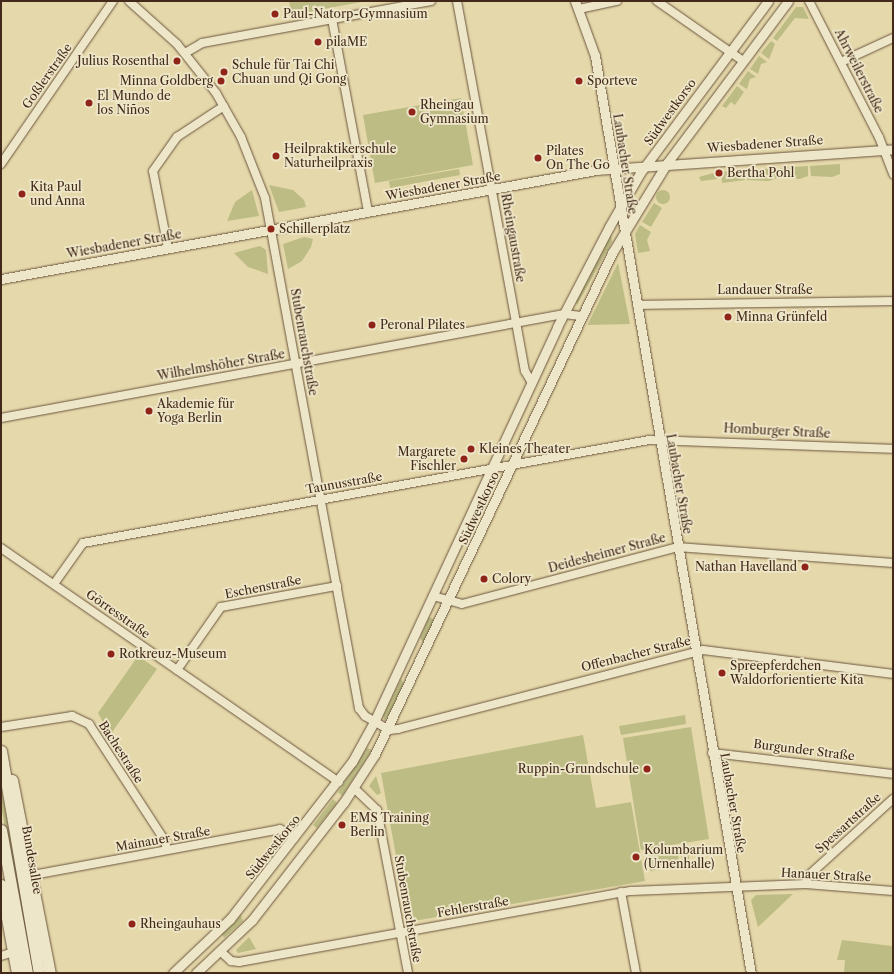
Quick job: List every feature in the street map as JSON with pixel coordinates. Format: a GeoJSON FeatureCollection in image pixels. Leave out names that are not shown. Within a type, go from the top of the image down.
{"type":"FeatureCollection","features":[{"type":"Feature","properties":{"kind":"main road","name":"Bundesallee"},"geometry":{"type":"LineString","coordinates":[[1,751],[39,973]]}},
{"type":"Feature","properties":{"kind":"main road"},"geometry":{"type":"LineString","coordinates":[[3,765],[20,806],[50,973]]}},
{"type":"Feature","properties":{"kind":"main road","name":"Bundesallee"},"geometry":{"type":"LineString","coordinates":[[1,830],[27,973]]}},
{"type":"Feature","properties":{"kind":"main road"},"geometry":{"type":"LineString","coordinates":[[1,885],[17,973]]}},
{"type":"Feature","properties":{"kind":"street","name":"Goßlerstraße"},"geometry":{"type":"LineString","coordinates":[[1,164],[114,1]]}},
{"type":"Feature","properties":{"kind":"street","name":"Stubenrauchstraße"},"geometry":{"type":"LineString","coordinates":[[129,1],[185,53],[224,106],[256,173],[271,229],[360,710],[374,722]]}},
{"type":"Feature","properties":{"kind":"street"},"geometry":{"type":"LineString","coordinates":[[185,53],[202,43],[431,1]]}},
{"type":"Feature","properties":{"kind":"street","name":"Rheingaustraße"},"geometry":{"type":"LineString","coordinates":[[457,1],[525,371],[532,383]]}},
{"type":"Feature","properties":{"kind":"street"},"geometry":{"type":"LineString","coordinates":[[575,4],[617,1]]}},
{"type":"Feature","properties":{"kind":"street"},"geometry":{"type":"LineString","coordinates":[[657,1],[743,61]]}},
{"type":"Feature","properties":{"kind":"street","name":"Südwestkorso"},"geometry":{"type":"LineString","coordinates":[[173,973],[230,919],[340,782],[374,722],[564,314],[620,208],[646,165],[768,1]]}},
{"type":"Feature","properties":{"kind":"street","name":"Südwestkorso"},"geometry":{"type":"LineString","coordinates":[[196,973],[252,920],[354,788],[389,730],[581,316],[624,233],[667,163],[788,1]]}},
{"type":"Feature","properties":{"kind":"street","name":"Ahrweilerstraße"},"geometry":{"type":"LineString","coordinates":[[809,1],[889,149],[893,174]]}},
{"type":"Feature","properties":{"kind":"street","name":"Laubacher Straße"},"geometry":{"type":"LineString","coordinates":[[575,4],[595,56],[694,650],[751,973]]}},
{"type":"Feature","properties":{"kind":"street"},"geometry":{"type":"LineString","coordinates":[[332,19],[368,212]]}},
{"type":"Feature","properties":{"kind":"street"},"geometry":{"type":"LineString","coordinates":[[841,62],[893,38]]}},
{"type":"Feature","properties":{"kind":"street"},"geometry":{"type":"LineString","coordinates":[[168,248],[153,171],[177,137],[224,106]]}},
{"type":"Feature","properties":{"kind":"street","name":"Wiesbadener Straße"},"geometry":{"type":"LineString","coordinates":[[1,279],[613,168],[667,163],[889,149]]}},
{"type":"Feature","properties":{"kind":"street","name":"Landauer Straße"},"geometry":{"type":"LineString","coordinates":[[637,305],[893,301]]}},
{"type":"Feature","properties":{"kind":"street"},"geometry":{"type":"LineString","coordinates":[[564,314],[581,316]]}},
{"type":"Feature","properties":{"kind":"street","name":"Wilhelmshöher Straße"},"geometry":{"type":"LineString","coordinates":[[1,418],[564,314]]}},
{"type":"Feature","properties":{"kind":"street","name":"Homburger Straße"},"geometry":{"type":"LineString","coordinates":[[659,439],[893,449]]}},
{"type":"Feature","properties":{"kind":"street","name":"Taunusstraße"},"geometry":{"type":"LineString","coordinates":[[54,584],[83,543],[659,439]]}},
{"type":"Feature","properties":{"kind":"street","name":"Deidesheimer Straße"},"geometry":{"type":"LineString","coordinates":[[448,602],[462,604],[677,547],[893,563]]}},
{"type":"Feature","properties":{"kind":"street","name":"Görresstraße"},"geometry":{"type":"LineString","coordinates":[[1,548],[340,782]]}},
{"type":"Feature","properties":{"kind":"street","name":"Eschenstraße"},"geometry":{"type":"LineString","coordinates":[[177,670],[221,607],[336,586]]}},
{"type":"Feature","properties":{"kind":"street"},"geometry":{"type":"LineString","coordinates":[[434,596],[448,602]]}},
{"type":"Feature","properties":{"kind":"street","name":"Offenbacher Straße"},"geometry":{"type":"LineString","coordinates":[[389,730],[694,650],[893,674]]}},
{"type":"Feature","properties":{"kind":"street","name":"Bachestraße"},"geometry":{"type":"LineString","coordinates":[[1,727],[72,716],[89,724],[165,841],[167,850]]}},
{"type":"Feature","properties":{"kind":"street"},"geometry":{"type":"LineString","coordinates":[[374,722],[389,730]]}},
{"type":"Feature","properties":{"kind":"street","name":"Burgunder Straße"},"geometry":{"type":"LineString","coordinates":[[712,753],[893,774]]}},
{"type":"Feature","properties":{"kind":"street","name":"Stubenrauchstraße"},"geometry":{"type":"LineString","coordinates":[[354,788],[377,810],[408,973]]}},
{"type":"Feature","properties":{"kind":"street","name":"Spessartstraße"},"geometry":{"type":"LineString","coordinates":[[806,884],[808,876],[893,799]]}},
{"type":"Feature","properties":{"kind":"street","name":"Mainauer Straße"},"geometry":{"type":"LineString","coordinates":[[32,875],[280,829],[294,838]]}},
{"type":"Feature","properties":{"kind":"street"},"geometry":{"type":"LineString","coordinates":[[294,838],[308,849]]}},
{"type":"Feature","properties":{"kind":"street","name":"Hanauer Straße"},"geometry":{"type":"LineString","coordinates":[[735,886],[806,884],[893,891]]}},
{"type":"Feature","properties":{"kind":"street","name":"Fehlerstraße"},"geometry":{"type":"LineString","coordinates":[[220,951],[231,961],[239,962],[621,892],[735,886]]}},
{"type":"Feature","properties":{"kind":"street"},"geometry":{"type":"LineString","coordinates":[[621,892],[636,973]]}},
{"type":"Feature","properties":{"kind":"street"},"geometry":{"type":"LineString","coordinates":[[209,939],[220,951]]}},
{"type":"Feature","properties":{"kind":"street"},"geometry":{"type":"LineString","coordinates":[[1,956],[13,952]]}},
{"type":"Feature","properties":{"kind":"green space"},"geometry":{"type":"Polygon","coordinates":[[[289,1],[360,1],[361,2],[292,15],[289,1]]]}},
{"type":"Feature","properties":{"kind":"green space"},"geometry":{"type":"Polygon","coordinates":[[[796,7],[803,7],[809,19],[795,18],[777,41],[773,38],[796,7]]]}},
{"type":"Feature","properties":{"kind":"green space"},"geometry":{"type":"Polygon","coordinates":[[[771,41],[775,44],[769,59],[761,53],[771,41]]]}},
{"type":"Feature","properties":{"kind":"green space"},"geometry":{"type":"Polygon","coordinates":[[[759,56],[767,62],[761,64],[758,74],[750,69],[759,56]]]}},
{"type":"Feature","properties":{"kind":"green space"},"geometry":{"type":"Polygon","coordinates":[[[748,71],[756,77],[750,79],[747,89],[739,84],[748,71]]]}},
{"type":"Feature","properties":{"kind":"green space"},"geometry":{"type":"Polygon","coordinates":[[[737,86],[744,92],[735,105],[731,102],[726,108],[722,106],[737,86]]]}},
{"type":"Feature","properties":{"kind":"green space"},"geometry":{"type":"Polygon","coordinates":[[[461,98],[473,165],[375,183],[363,115],[461,98]]]}},
{"type":"Feature","properties":{"kind":"green space"},"geometry":{"type":"Polygon","coordinates":[[[840,164],[840,174],[832,177],[811,176],[810,166],[840,164]]]}},
{"type":"Feature","properties":{"kind":"green space"},"geometry":{"type":"Polygon","coordinates":[[[808,166],[808,176],[800,179],[779,178],[779,168],[808,166]]]}},
{"type":"Feature","properties":{"kind":"green space"},"geometry":{"type":"Polygon","coordinates":[[[776,168],[777,178],[769,181],[747,180],[747,170],[776,168]]]}},
{"type":"Feature","properties":{"kind":"green space"},"geometry":{"type":"Polygon","coordinates":[[[459,169],[460,175],[390,188],[389,181],[459,169]]]}},
{"type":"Feature","properties":{"kind":"green space"},"geometry":{"type":"Polygon","coordinates":[[[742,170],[745,180],[722,183],[721,172],[742,170]]]}},
{"type":"Feature","properties":{"kind":"green space"},"geometry":{"type":"Polygon","coordinates":[[[717,172],[717,179],[701,181],[699,177],[717,172]]]}},
{"type":"Feature","properties":{"kind":"green space"},"geometry":{"type":"Polygon","coordinates":[[[269,185],[293,190],[304,200],[306,207],[279,212],[269,185]]]}},
{"type":"Feature","properties":{"kind":"green space"},"geometry":{"type":"Polygon","coordinates":[[[252,190],[259,216],[227,221],[235,202],[252,190]]]}},
{"type":"Feature","properties":{"kind":"green space"},"geometry":{"type":"Polygon","coordinates":[[[663,190],[668,192],[670,197],[668,202],[663,204],[658,202],[656,197],[658,192],[663,190]]]}},
{"type":"Feature","properties":{"kind":"green space"},"geometry":{"type":"Polygon","coordinates":[[[654,203],[662,208],[651,227],[642,222],[654,203]]]}},
{"type":"Feature","properties":{"kind":"green space"},"geometry":{"type":"Polygon","coordinates":[[[640,225],[651,232],[647,240],[650,251],[638,253],[635,234],[640,225]]]}},
{"type":"Feature","properties":{"kind":"green space"},"geometry":{"type":"Polygon","coordinates":[[[611,234],[612,242],[577,305],[576,302],[611,234]]]}},
{"type":"Feature","properties":{"kind":"green space"},"geometry":{"type":"Polygon","coordinates":[[[304,237],[313,239],[311,247],[302,261],[288,269],[283,244],[304,237]]]}},
{"type":"Feature","properties":{"kind":"green space"},"geometry":{"type":"Polygon","coordinates":[[[260,246],[266,250],[268,274],[248,267],[234,253],[260,246]]]}},
{"type":"Feature","properties":{"kind":"green space"},"geometry":{"type":"Polygon","coordinates":[[[618,263],[630,324],[588,325],[588,324],[618,263]]]}},
{"type":"Feature","properties":{"kind":"green space"},"geometry":{"type":"Polygon","coordinates":[[[429,617],[435,620],[424,644],[420,638],[429,617]]]}},
{"type":"Feature","properties":{"kind":"green space"},"geometry":{"type":"Polygon","coordinates":[[[138,656],[157,669],[110,735],[98,713],[138,656]]]}},
{"type":"Feature","properties":{"kind":"green space"},"geometry":{"type":"Polygon","coordinates":[[[401,679],[405,685],[385,721],[383,716],[401,679]]]}},
{"type":"Feature","properties":{"kind":"green space"},"geometry":{"type":"Polygon","coordinates":[[[685,715],[686,724],[621,735],[619,726],[685,715]]]}},
{"type":"Feature","properties":{"kind":"green space"},"geometry":{"type":"Polygon","coordinates":[[[691,727],[709,839],[641,850],[623,738],[691,727]]]}},
{"type":"Feature","properties":{"kind":"green space"},"geometry":{"type":"Polygon","coordinates":[[[583,735],[596,808],[631,802],[645,881],[408,922],[381,773],[583,735]]]}},
{"type":"Feature","properties":{"kind":"green space"},"geometry":{"type":"Polygon","coordinates":[[[367,748],[372,750],[342,796],[338,792],[367,748]]]}},
{"type":"Feature","properties":{"kind":"green space"},"geometry":{"type":"Polygon","coordinates":[[[376,776],[381,793],[377,795],[369,786],[376,776]]]}},
{"type":"Feature","properties":{"kind":"green space"},"geometry":{"type":"Polygon","coordinates":[[[1,786],[21,895],[18,896],[1,806],[1,786]]]}},
{"type":"Feature","properties":{"kind":"green space"},"geometry":{"type":"Polygon","coordinates":[[[333,799],[337,803],[317,828],[313,825],[333,799]]]}},
{"type":"Feature","properties":{"kind":"green space"},"geometry":{"type":"Polygon","coordinates":[[[677,850],[680,866],[650,871],[648,855],[677,850]]]}},
{"type":"Feature","properties":{"kind":"green space"},"geometry":{"type":"Polygon","coordinates":[[[688,852],[691,869],[684,870],[681,853],[688,852]]]}},
{"type":"Feature","properties":{"kind":"green space"},"geometry":{"type":"Polygon","coordinates":[[[793,894],[758,927],[751,900],[756,895],[793,894]]]}},
{"type":"Feature","properties":{"kind":"green space"},"geometry":{"type":"Polygon","coordinates":[[[241,915],[243,921],[224,938],[222,934],[241,915]]]}},
{"type":"Feature","properties":{"kind":"green space"},"geometry":{"type":"Polygon","coordinates":[[[249,937],[256,949],[238,953],[236,950],[249,937]]]}},
{"type":"Feature","properties":{"kind":"green space"},"geometry":{"type":"Polygon","coordinates":[[[842,940],[892,946],[893,973],[844,973],[845,960],[837,960],[842,940]]]}},
{"type":"Feature","properties":{"kind":"place","name":"Paul-Natorp-Gymnasium"},"geometry":{"type":"Point","coordinates":[275,14]}},
{"type":"Feature","properties":{"kind":"place","name":"pilaME"},"geometry":{"type":"Point","coordinates":[318,42]}},
{"type":"Feature","properties":{"kind":"place","name":"Julius Rosenthal"},"geometry":{"type":"Point","coordinates":[177,61]}},
{"type":"Feature","properties":{"kind":"place","name":"Schule für Tai Chi Chuan und Qi Gong"},"geometry":{"type":"Point","coordinates":[224,72]}},
{"type":"Feature","properties":{"kind":"place","name":"Minna Goldberg"},"geometry":{"type":"Point","coordinates":[221,81]}},
{"type":"Feature","properties":{"kind":"place","name":"Sporteve"},"geometry":{"type":"Point","coordinates":[579,81]}},
{"type":"Feature","properties":{"kind":"place","name":"El Mundo de los Niños"},"geometry":{"type":"Point","coordinates":[89,103]}},
{"type":"Feature","properties":{"kind":"place","name":"Rheingau Gymnasium"},"geometry":{"type":"Point","coordinates":[412,112]}},
{"type":"Feature","properties":{"kind":"place","name":"Heilpraktikerschule Naturheilpraxis"},"geometry":{"type":"Point","coordinates":[276,156]}},
{"type":"Feature","properties":{"kind":"place","name":"Pilates On The Go"},"geometry":{"type":"Point","coordinates":[538,158]}},
{"type":"Feature","properties":{"kind":"place","name":"Bertha Pohl"},"geometry":{"type":"Point","coordinates":[719,173]}},
{"type":"Feature","properties":{"kind":"place","name":"Kita Paul und Anna"},"geometry":{"type":"Point","coordinates":[22,194]}},
{"type":"Feature","properties":{"kind":"place","name":"Schillerplatz"},"geometry":{"type":"Point","coordinates":[271,229]}},
{"type":"Feature","properties":{"kind":"place","name":"Minna Grünfeld"},"geometry":{"type":"Point","coordinates":[728,317]}},
{"type":"Feature","properties":{"kind":"place","name":"Peronal Pilates"},"geometry":{"type":"Point","coordinates":[372,325]}},
{"type":"Feature","properties":{"kind":"place","name":"Akademie für Yoga Berlin"},"geometry":{"type":"Point","coordinates":[149,411]}},
{"type":"Feature","properties":{"kind":"place","name":"Kleines Theater"},"geometry":{"type":"Point","coordinates":[471,449]}},
{"type":"Feature","properties":{"kind":"place","name":"Margarete Fischler"},"geometry":{"type":"Point","coordinates":[464,459]}},
{"type":"Feature","properties":{"kind":"place","name":"Nathan Havelland"},"geometry":{"type":"Point","coordinates":[805,567]}},
{"type":"Feature","properties":{"kind":"place","name":"Colory"},"geometry":{"type":"Point","coordinates":[484,579]}},
{"type":"Feature","properties":{"kind":"place","name":"Rotkreuz-Museum"},"geometry":{"type":"Point","coordinates":[111,654]}},
{"type":"Feature","properties":{"kind":"place","name":"Spreepferdchen Waldorforientierte Kita"},"geometry":{"type":"Point","coordinates":[722,673]}},
{"type":"Feature","properties":{"kind":"place","name":"Ruppin-Grundschule"},"geometry":{"type":"Point","coordinates":[647,769]}},
{"type":"Feature","properties":{"kind":"place","name":"EMS Training Berlin"},"geometry":{"type":"Point","coordinates":[342,825]}},
{"type":"Feature","properties":{"kind":"place","name":"Kolumbarium (Urnenhalle)"},"geometry":{"type":"Point","coordinates":[636,857]}},
{"type":"Feature","properties":{"kind":"place","name":"Rheingauhaus"},"geometry":{"type":"Point","coordinates":[132,924]}}]}
